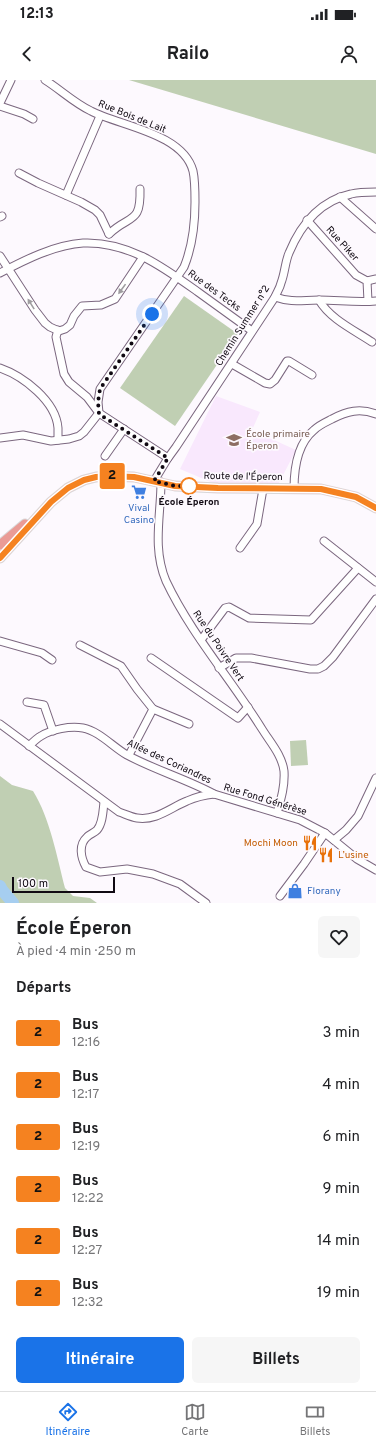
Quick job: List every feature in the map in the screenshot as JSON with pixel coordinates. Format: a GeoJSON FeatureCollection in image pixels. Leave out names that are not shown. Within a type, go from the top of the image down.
{"type":"FeatureCollection","features":[{"type":"Feature","properties":{"kind":"main road","name":"Route de l'Éperon"},"geometry":{"type":"LineString","coordinates":[[0,558],[51,502],[68,488],[84,480],[96,477],[134,477],[158,481],[175,486],[321,489],[356,497],[376,508]]}},
{"type":"Feature","properties":{"kind":"main road","name":"Route de l'Éperon"},"geometry":{"type":"LineString","coordinates":[[0,545],[45,509]]}},
{"type":"Feature","properties":{"kind":"street"},"geometry":{"type":"LineString","coordinates":[[11,80],[0,105],[33,119]]}},
{"type":"Feature","properties":{"kind":"street","name":"Rue Bois de Lait"},"geometry":{"type":"LineString","coordinates":[[45,80],[100,116],[126,124],[163,139],[176,147],[184,155],[193,171],[195,226],[189,256],[177,277]]}},
{"type":"Feature","properties":{"kind":"street"},"geometry":{"type":"LineString","coordinates":[[66,195],[100,116]]}},
{"type":"Feature","properties":{"kind":"street"},"geometry":{"type":"LineString","coordinates":[[19,173],[42,186],[66,195],[95,210],[100,215],[109,234],[108,245]]}},
{"type":"Feature","properties":{"kind":"street"},"geometry":{"type":"LineString","coordinates":[[109,234],[134,217],[138,210],[140,189]]}},
{"type":"Feature","properties":{"kind":"street","name":"Chemin Summer n°2"},"geometry":{"type":"LineString","coordinates":[[158,481],[168,458],[232,364],[275,297],[296,237],[307,220],[312,214],[326,204],[340,197],[353,193],[376,192]]}},
{"type":"Feature","properties":{"kind":"street"},"geometry":{"type":"LineString","coordinates":[[340,197],[376,229]]}},
{"type":"Feature","properties":{"kind":"street","name":"Rue Piker"},"geometry":{"type":"LineString","coordinates":[[307,220],[356,274],[367,281]]}},
{"type":"Feature","properties":{"kind":"street"},"geometry":{"type":"LineString","coordinates":[[0,273],[33,257],[65,246],[83,243],[108,245],[128,251],[144,257],[177,277]]}},
{"type":"Feature","properties":{"kind":"street"},"geometry":{"type":"LineString","coordinates":[[0,256],[45,323],[58,330],[65,329],[70,325],[74,316],[82,306],[101,305],[115,299],[144,257]]}},
{"type":"Feature","properties":{"kind":"street","name":"Rue des Tecks"},"geometry":{"type":"LineString","coordinates":[[99,414],[98,402],[100,389],[177,277],[252,331]]}},
{"type":"Feature","properties":{"kind":"street"},"geometry":{"type":"LineString","coordinates":[[368,302],[367,281],[376,279]]}},
{"type":"Feature","properties":{"kind":"street"},"geometry":{"type":"LineString","coordinates":[[275,297],[292,302],[319,300],[376,301]]}},
{"type":"Feature","properties":{"kind":"street"},"geometry":{"type":"LineString","coordinates":[[319,300],[324,308],[333,316],[372,342]]}},
{"type":"Feature","properties":{"kind":"street"},"geometry":{"type":"LineString","coordinates":[[58,330],[56,337],[66,379],[87,397],[99,414],[168,458]]}},
{"type":"Feature","properties":{"kind":"street"},"geometry":{"type":"LineString","coordinates":[[232,364],[265,383],[270,384],[287,361],[312,375]]}},
{"type":"Feature","properties":{"kind":"street"},"geometry":{"type":"LineString","coordinates":[[0,368],[26,380],[39,392],[55,416],[58,427],[58,440]]}},
{"type":"Feature","properties":{"kind":"street"},"geometry":{"type":"LineString","coordinates":[[294,489],[294,470],[297,457],[304,442],[315,428],[350,411],[362,410],[376,414]]}},
{"type":"Feature","properties":{"kind":"street"},"geometry":{"type":"LineString","coordinates":[[0,438],[23,435],[44,440],[69,439],[79,436],[99,414]]}},
{"type":"Feature","properties":{"kind":"street"},"geometry":{"type":"LineString","coordinates":[[105,456],[124,429]]}},
{"type":"Feature","properties":{"kind":"street","name":"Rue du Poivre Vert"},"geometry":{"type":"LineString","coordinates":[[158,481],[157,531],[159,554],[166,580],[219,668],[248,707],[278,752],[284,770],[284,787],[277,813]]}},
{"type":"Feature","properties":{"kind":"street"},"geometry":{"type":"LineString","coordinates":[[240,548],[257,524],[263,489]]}},
{"type":"Feature","properties":{"kind":"street"},"geometry":{"type":"LineString","coordinates":[[324,541],[376,582]]}},
{"type":"Feature","properties":{"kind":"street"},"geometry":{"type":"LineString","coordinates":[[201,640],[225,608],[229,607],[249,618],[311,620],[358,568]]}},
{"type":"Feature","properties":{"kind":"street"},"geometry":{"type":"LineString","coordinates":[[219,668],[236,658],[252,658],[310,669],[318,669],[324,666],[333,657],[376,599]]}},
{"type":"Feature","properties":{"kind":"street"},"geometry":{"type":"LineString","coordinates":[[0,641],[42,653],[52,660]]}},
{"type":"Feature","properties":{"kind":"street"},"geometry":{"type":"LineString","coordinates":[[80,645],[121,666],[153,709],[189,724]]}},
{"type":"Feature","properties":{"kind":"street"},"geometry":{"type":"LineString","coordinates":[[151,658],[238,718],[248,707]]}},
{"type":"Feature","properties":{"kind":"street"},"geometry":{"type":"LineString","coordinates":[[27,702],[44,705],[53,731]]}},
{"type":"Feature","properties":{"kind":"street"},"geometry":{"type":"LineString","coordinates":[[129,755],[153,709]]}},
{"type":"Feature","properties":{"kind":"street","name":"Rue Fond Générèse"},"geometry":{"type":"LineString","coordinates":[[0,724],[119,812],[137,818],[152,818],[165,813],[186,801],[200,796],[214,794],[300,820],[325,833],[357,859],[376,870]]}},
{"type":"Feature","properties":{"kind":"street","name":"Allée des Coriandres"},"geometry":{"type":"LineString","coordinates":[[29,746],[40,736],[53,731],[74,727],[84,728],[93,732],[129,755],[214,794]]}},
{"type":"Feature","properties":{"kind":"street"},"geometry":{"type":"LineString","coordinates":[[334,840],[346,830],[358,816],[376,778]]}},
{"type":"Feature","properties":{"kind":"street"},"geometry":{"type":"LineString","coordinates":[[104,802],[101,823],[97,830],[86,838],[82,844],[82,860],[86,867],[100,872],[127,870],[153,874],[180,884],[206,903]]}},
{"type":"Feature","properties":{"kind":"street"},"geometry":{"type":"LineString","coordinates":[[280,896],[325,833]]}},
{"type":"Feature","properties":{"kind":"shaded area","name":"École primaire Éperon"},"geometry":{"type":"Polygon","coordinates":[[[216,396],[260,412],[252,430],[296,450],[279,483],[213,483],[180,469],[216,396]]]}},
{"type":"Feature","properties":{"kind":"green space"},"geometry":{"type":"Polygon","coordinates":[[[129,80],[376,80],[376,154],[129,80]]]}},
{"type":"Feature","properties":{"kind":"green space"},"geometry":{"type":"Polygon","coordinates":[[[184,296],[238,334],[175,426],[120,388],[184,296]]]}},
{"type":"Feature","properties":{"kind":"green space"},"geometry":{"type":"Polygon","coordinates":[[[306,740],[308,765],[291,766],[290,741],[306,740]]]}},
{"type":"Feature","properties":{"kind":"green space"},"geometry":{"type":"Polygon","coordinates":[[[0,776],[12,785],[33,791],[48,825],[65,888],[73,896],[90,898],[97,903],[0,903],[0,776]]]}},
{"type":"Feature","properties":{"kind":"waterway"},"geometry":{"type":"LineString","coordinates":[[0,886],[13,903]]}},
{"type":"Feature","properties":{"kind":"bus line","name":"2"},"geometry":{"type":"LineString","coordinates":[[0,558],[51,502],[68,488],[84,480],[96,477],[134,477],[175,486],[255,489],[321,489],[356,497],[376,508]]}},
{"type":"Feature","properties":{"kind":"place","name":"École primaire Éperon"},"geometry":{"type":"Point","coordinates":[234,440]}},
{"type":"Feature","properties":{"kind":"place","name":"École Éperon"},"geometry":{"type":"Point","coordinates":[189,486]}},
{"type":"Feature","properties":{"kind":"place","name":"Vival Casino"},"geometry":{"type":"Point","coordinates":[139,492]}},
{"type":"Feature","properties":{"kind":"place","name":"Mochi Moon"},"geometry":{"type":"Point","coordinates":[310,843]}},
{"type":"Feature","properties":{"kind":"place","name":"L’usine"},"geometry":{"type":"Point","coordinates":[326,855]}},
{"type":"Feature","properties":{"kind":"place","name":"Florany"},"geometry":{"type":"Point","coordinates":[295,891]}},
{"type":"Feature","properties":{"kind":"route"},"geometry":{"type":"LineString","coordinates":[[152,314],[100,389],[98,395],[99,414],[168,458],[154,481],[175,486],[189,486]]}}]}
